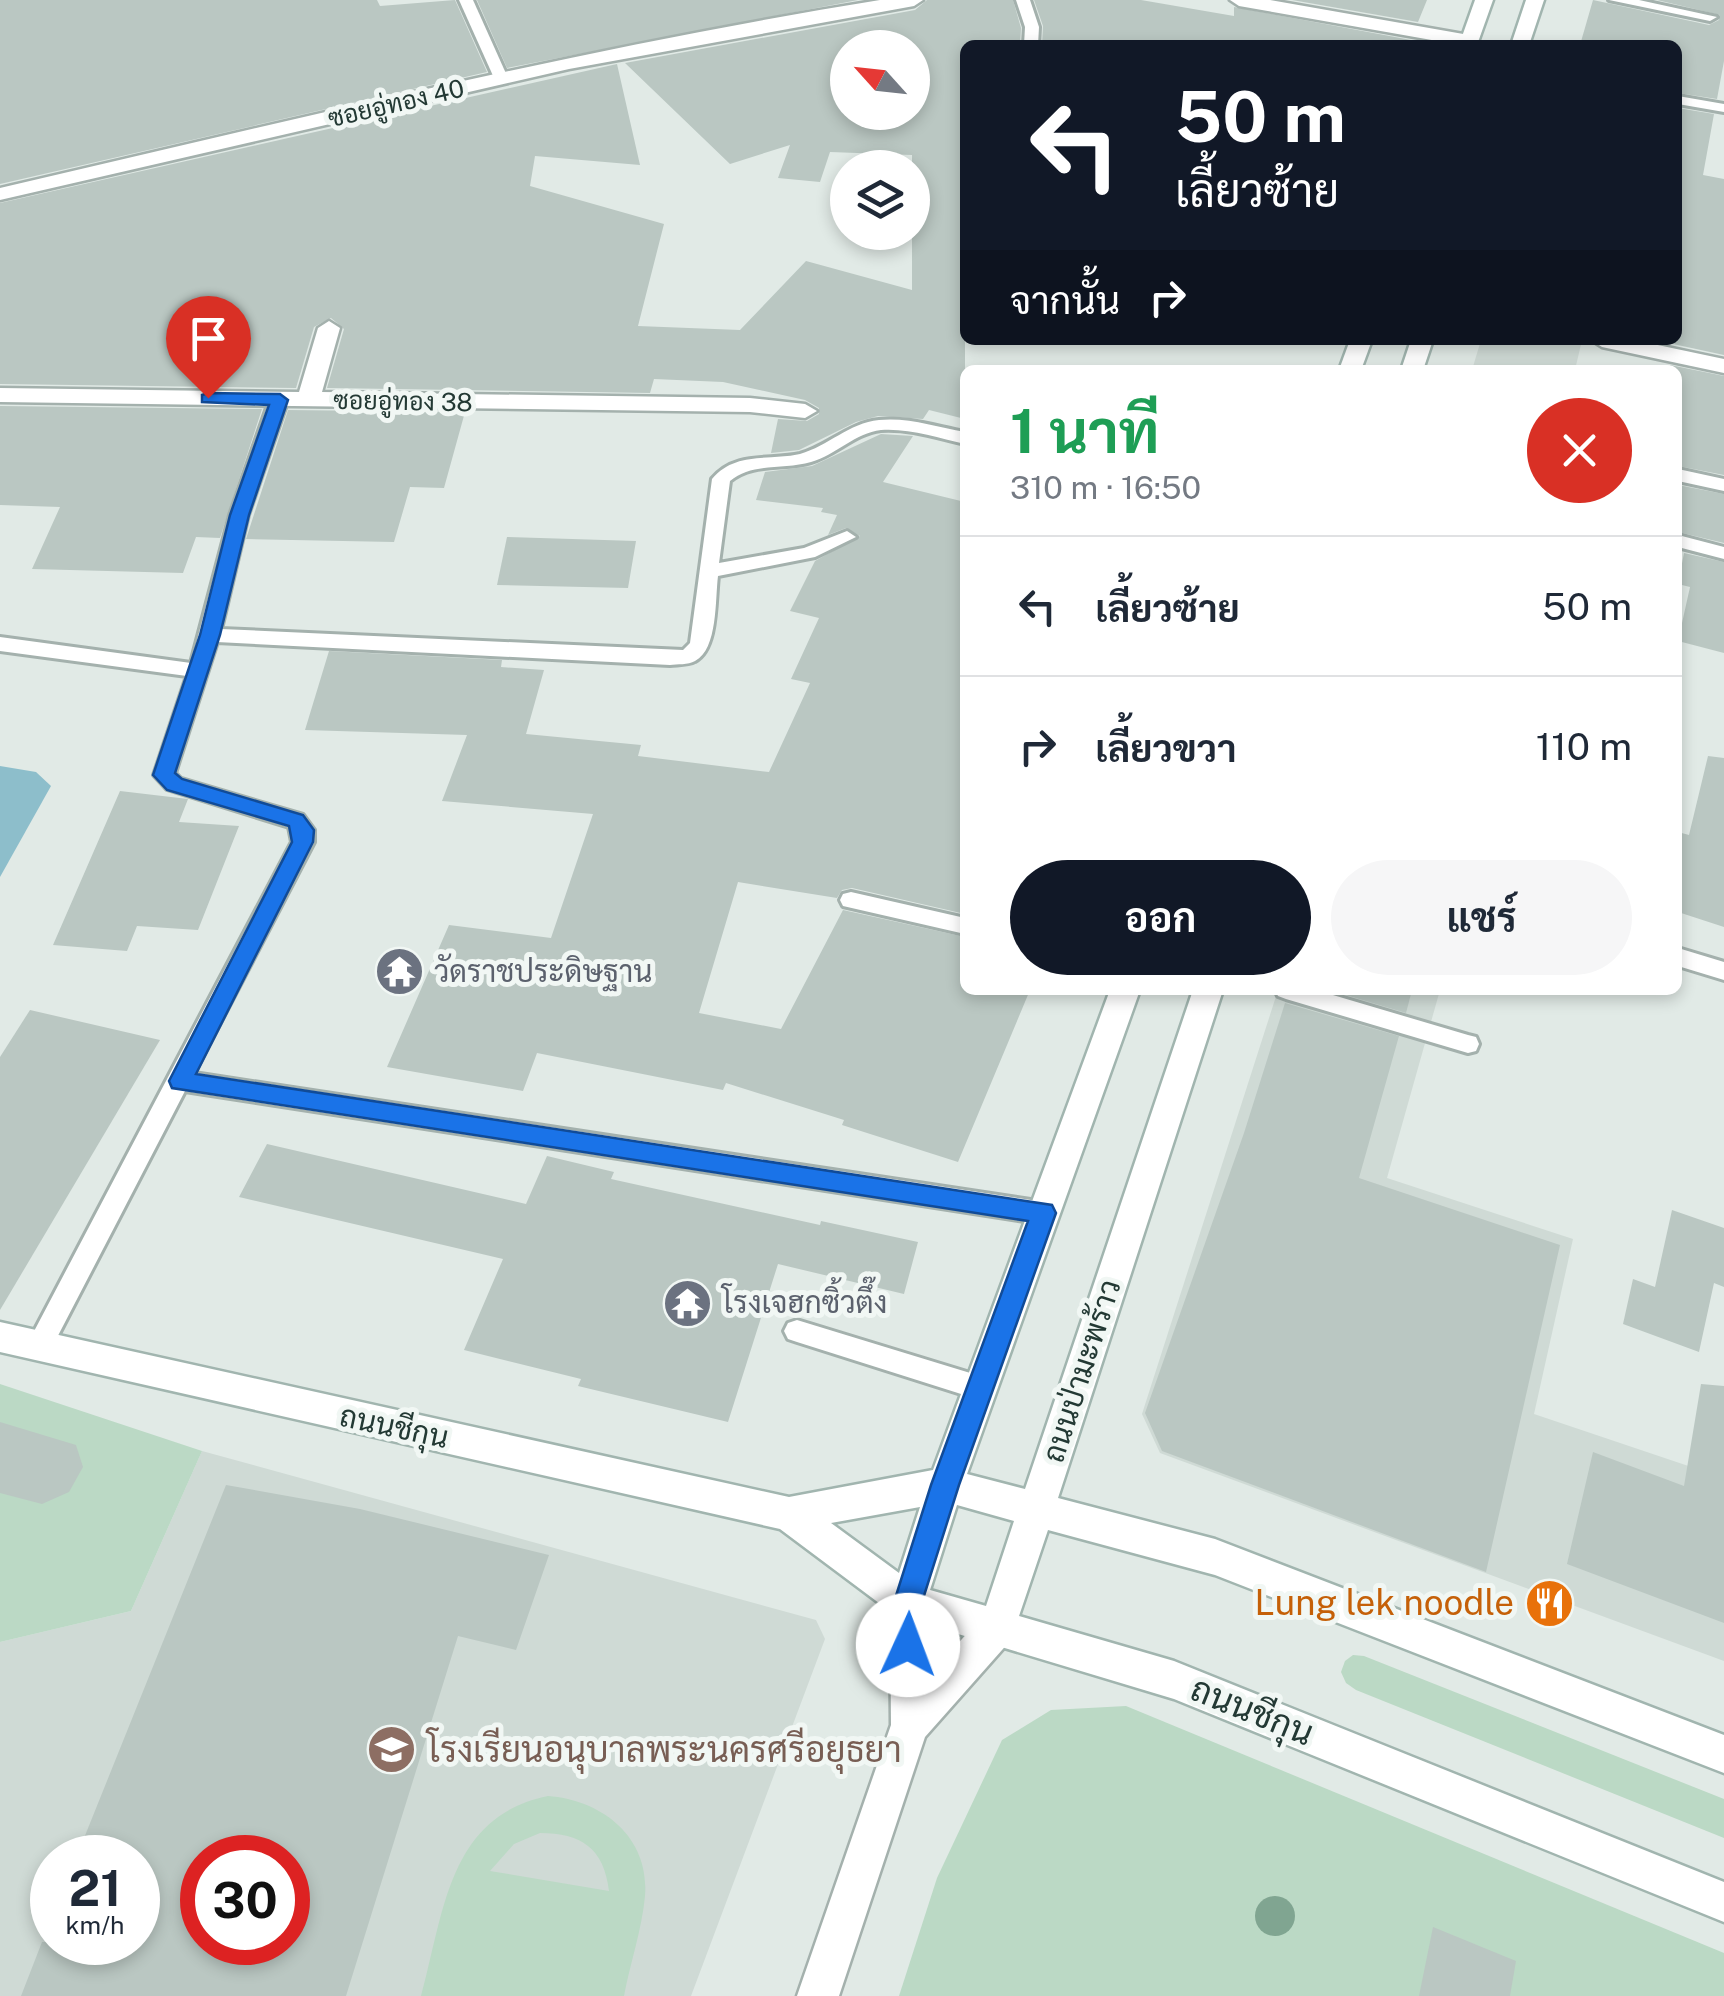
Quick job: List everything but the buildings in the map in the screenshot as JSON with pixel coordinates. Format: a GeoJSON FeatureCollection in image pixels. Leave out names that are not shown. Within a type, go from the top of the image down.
{"type":"FeatureCollection","features":[{"type":"Feature","properties":{"kind":"street","name":"ซอยอู่ทอง 40"},"geometry":{"type":"LineString","coordinates":[[0,194],[502,78],[793,18],[914,0]]}},
{"type":"Feature","properties":{"kind":"street"},"geometry":{"type":"LineString","coordinates":[[1238,0],[1453,40]]}},
{"type":"Feature","properties":{"kind":"street"},"geometry":{"type":"LineString","coordinates":[[1470,40],[1484,0]]}},
{"type":"Feature","properties":{"kind":"street"},"geometry":{"type":"LineString","coordinates":[[1522,40],[1535,0]]}},
{"type":"Feature","properties":{"kind":"street"},"geometry":{"type":"LineString","coordinates":[[308,400],[329,328]]}},
{"type":"Feature","properties":{"kind":"street"},"geometry":{"type":"LineString","coordinates":[[1625,345],[1724,366]]}},
{"type":"Feature","properties":{"kind":"street","name":"ซอยอู่ทอง 38"},"geometry":{"type":"LineString","coordinates":[[0,395],[750,405],[805,411]]}},
{"type":"Feature","properties":{"kind":"street","name":"ถนนป่ามะพร้าว"},"geometry":{"type":"LineString","coordinates":[[818,1996],[910,1725],[908,1602],[945,1485],[1123,995]]}},
{"type":"Feature","properties":{"kind":"street","name":"ถนนป่ามะพร้าว"},"geometry":{"type":"LineString","coordinates":[[910,1725],[997,1628],[1206,995]]}},
{"type":"Feature","properties":{"kind":"street","name":"ถนนชีกุน"},"geometry":{"type":"LineString","coordinates":[[0,1337],[789,1514],[945,1485],[1215,1557],[1724,1754]]}},
{"type":"Feature","properties":{"kind":"street","name":"ถนนชีกุน"},"geometry":{"type":"LineString","coordinates":[[789,1514],[908,1602],[1174,1680],[1724,1902]]}},
{"type":"Feature","properties":{"kind":"lane"},"geometry":{"type":"LineString","coordinates":[[466,0],[502,78]]}},
{"type":"Feature","properties":{"kind":"lane"},"geometry":{"type":"LineString","coordinates":[[1023,0],[1032,40]]}},
{"type":"Feature","properties":{"kind":"lane"},"geometry":{"type":"LineString","coordinates":[[1616,0],[1710,17]]}},
{"type":"Feature","properties":{"kind":"lane"},"geometry":{"type":"LineString","coordinates":[[1682,101],[1724,108]]}},
{"type":"Feature","properties":{"kind":"lane"},"geometry":{"type":"LineString","coordinates":[[40,1346],[302,842],[303,830],[296,821],[174,784],[164,775],[200,671],[239,515],[280,400]]}},
{"type":"Feature","properties":{"kind":"lane"},"geometry":{"type":"LineString","coordinates":[[210,635],[689,656],[699,645],[721,479],[728,470],[745,464],[812,456],[864,428],[882,425],[960,437]]}},
{"type":"Feature","properties":{"kind":"lane"},"geometry":{"type":"LineString","coordinates":[[1682,477],[1724,485]]}},
{"type":"Feature","properties":{"kind":"lane"},"geometry":{"type":"LineString","coordinates":[[709,570],[792,557],[847,537]]}},
{"type":"Feature","properties":{"kind":"lane"},"geometry":{"type":"LineString","coordinates":[[1682,542],[1724,553]]}},
{"type":"Feature","properties":{"kind":"lane"},"geometry":{"type":"LineString","coordinates":[[0,644],[200,671]]}},
{"type":"Feature","properties":{"kind":"lane"},"geometry":{"type":"LineString","coordinates":[[852,900],[960,925]]}},
{"type":"Feature","properties":{"kind":"lane"},"geometry":{"type":"LineString","coordinates":[[1682,958],[1724,971]]}},
{"type":"Feature","properties":{"kind":"lane"},"geometry":{"type":"LineString","coordinates":[[1303,995],[1468,1044]]}},
{"type":"Feature","properties":{"kind":"lane"},"geometry":{"type":"LineString","coordinates":[[181,1081],[1044,1213]]}},
{"type":"Feature","properties":{"kind":"lane"},"geometry":{"type":"LineString","coordinates":[[797,1330],[980,1388]]}},
{"type":"Feature","properties":{"kind":"shaded area"},"geometry":{"type":"Polygon","coordinates":[[[1480,345],[1581,345],[1576,365],[1474,365],[1480,345]]]}},
{"type":"Feature","properties":{"kind":"shaded area"},"geometry":{"type":"Polygon","coordinates":[[[1276,995],[1439,995],[1387,1178],[1573,1239],[1534,1414],[1724,1478],[1724,1661],[1160,1453],[1142,1414],[1276,995]]]}},
{"type":"Feature","properties":{"kind":"shaded area","name":"โรงเรียนอนุบาลพระนครศรีอยุธยา"},"geometry":{"type":"Polygon","coordinates":[[[202,1451],[816,1620],[825,1639],[691,1996],[0,1996],[0,1642],[131,1611],[202,1451]]]}},
{"type":"Feature","properties":{"kind":"green space"},"geometry":{"type":"Polygon","coordinates":[[[0,1384],[202,1451],[131,1611],[0,1642],[0,1384]]]}},
{"type":"Feature","properties":{"kind":"green space"},"geometry":{"type":"Polygon","coordinates":[[[1353,1655],[1364,1656],[1724,1799],[1724,1838],[1356,1690],[1346,1683],[1341,1672],[1345,1661],[1353,1655]]]}},
{"type":"Feature","properties":{"kind":"green space"},"geometry":{"type":"Polygon","coordinates":[[[1126,1706],[1724,1953],[1724,1996],[899,1996],[937,1878],[1002,1740],[1051,1710],[1126,1706]]]}},
{"type":"Feature","properties":{"kind":"green space"},"geometry":{"type":"Polygon","coordinates":[[[548,1796],[568,1799],[604,1814],[631,1839],[640,1856],[645,1896],[624,1996],[421,1996],[456,1872],[470,1846],[489,1824],[515,1807],[548,1796]],[[540,1833],[514,1844],[490,1871],[609,1891],[596,1854],[579,1840],[540,1833]]]}},
{"type":"Feature","properties":{"kind":"water"},"geometry":{"type":"Polygon","coordinates":[[[0,766],[36,772],[51,786],[0,877],[0,766]]]}},
{"type":"Feature","properties":{"kind":"place","name":"วัดราชประดิษฐาน"},"geometry":{"type":"Point","coordinates":[399,972]}},
{"type":"Feature","properties":{"kind":"place","name":"โรงเจฮกซิ้วตึ๊ง"},"geometry":{"type":"Point","coordinates":[687,1303]}},
{"type":"Feature","properties":{"kind":"place","name":"Lung lek noodle"},"geometry":{"type":"Point","coordinates":[1549,1603]}},
{"type":"Feature","properties":{"kind":"place","name":"โรงเรียนอนุบาลพระนครศรีอยุธยา"},"geometry":{"type":"Point","coordinates":[392,1750]}},
{"type":"Feature","properties":{"kind":"route"},"geometry":{"type":"LineString","coordinates":[[208,398],[280,400],[239,515],[200,671],[164,775],[174,784],[296,821],[303,830],[302,842],[181,1081],[1044,1213],[945,1485],[908,1602],[908,1645]]}}]}
